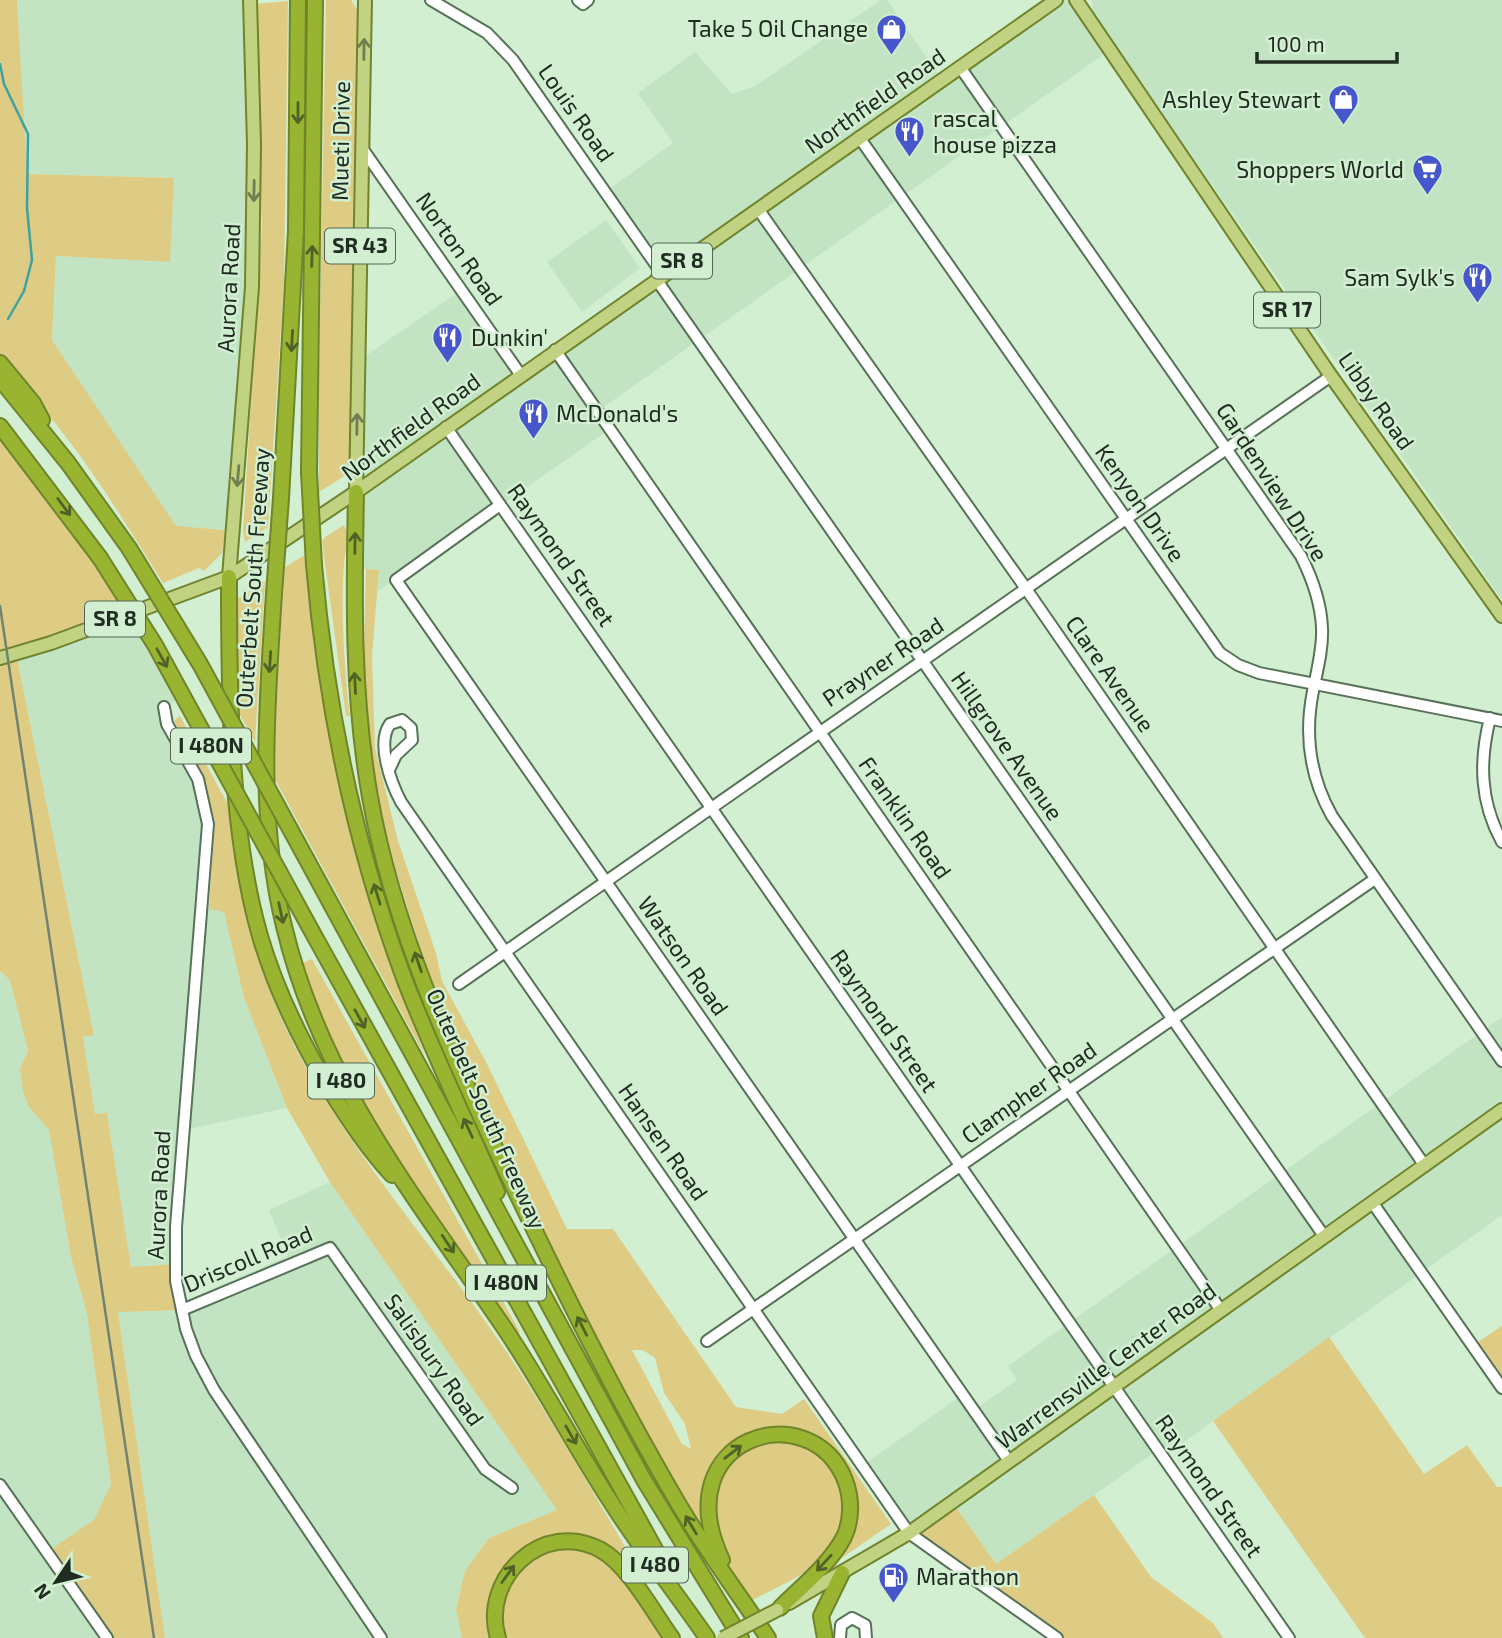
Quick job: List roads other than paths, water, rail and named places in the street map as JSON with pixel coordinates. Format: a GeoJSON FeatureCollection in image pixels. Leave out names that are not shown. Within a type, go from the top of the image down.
{"type":"FeatureCollection","features":[{"type":"Feature","properties":{"kind":"highway","name":"Outerbelt South Freeway"},"geometry":{"type":"LineString","coordinates":[[298,0],[295,267],[265,786],[272,861],[283,926],[305,998],[334,1068],[359,1114],[536,1376],[610,1502],[703,1633]]}},
{"type":"Feature","properties":{"kind":"highway","name":"Outerbelt South Freeway"},"geometry":{"type":"LineString","coordinates":[[315,0],[309,472],[314,565],[338,738],[361,838],[385,922],[439,1065],[537,1280]]}},
{"type":"Feature","properties":{"kind":"highway"},"geometry":{"type":"LineString","coordinates":[[0,363],[7,379],[33,404],[53,444]]}},
{"type":"Feature","properties":{"kind":"highway","name":"I 480N"},"geometry":{"type":"LineString","coordinates":[[7,379],[16,397],[53,444]]}},
{"type":"Feature","properties":{"kind":"highway","name":"Outerbelt South Freeway"},"geometry":{"type":"LineString","coordinates":[[0,426],[100,558],[169,668],[315,937],[703,1633]]}},
{"type":"Feature","properties":{"kind":"highway","name":"Outerbelt South Freeway"},"geometry":{"type":"LineString","coordinates":[[53,444],[129,548],[200,664],[662,1511],[741,1638]]}},
{"type":"Feature","properties":{"kind":"highway"},"geometry":{"type":"LineString","coordinates":[[356,492],[353,648],[361,741],[371,801],[386,861],[421,971],[476,1107],[600,1362],[676,1499],[768,1638]]}},
{"type":"Feature","properties":{"kind":"highway"},"geometry":{"type":"LineString","coordinates":[[229,577],[230,689],[237,792],[251,896],[260,934],[279,992],[315,1064],[373,1155],[422,1207]]}},
{"type":"Feature","properties":{"kind":"highway"},"geometry":{"type":"LineString","coordinates":[[744,1602],[714,1544],[707,1514],[708,1489],[723,1460],[745,1443],[767,1435],[797,1436],[822,1450],[843,1475],[850,1497],[849,1518],[836,1549],[778,1609]]}},
{"type":"Feature","properties":{"kind":"highway"},"geometry":{"type":"LineString","coordinates":[[498,1638],[494,1608],[502,1582],[519,1559],[532,1550],[560,1542],[589,1545],[612,1558],[672,1638]]}},
{"type":"Feature","properties":{"kind":"highway"},"geometry":{"type":"LineString","coordinates":[[825,1638],[821,1616],[842,1573]]}},
{"type":"Feature","properties":{"kind":"main road","name":"Aurora Road"},"geometry":{"type":"LineString","coordinates":[[229,577],[252,287],[254,144],[250,0]]}},
{"type":"Feature","properties":{"kind":"main road","name":"Mueti Drive"},"geometry":{"type":"LineString","coordinates":[[356,492],[365,0]]}},
{"type":"Feature","properties":{"kind":"main road","name":"Northfield Road"},"geometry":{"type":"LineString","coordinates":[[0,658],[51,643],[229,577],[356,492],[520,374],[1056,0]]}},
{"type":"Feature","properties":{"kind":"main road","name":"Libby Road"},"geometry":{"type":"LineString","coordinates":[[1076,0],[1331,376],[1502,616]]}},
{"type":"Feature","properties":{"kind":"main road","name":"Warrensville Center Road"},"geometry":{"type":"LineString","coordinates":[[723,1638],[909,1533],[1502,1111]]}},
{"type":"Feature","properties":{"kind":"street","name":"Louis Road"},"geometry":{"type":"LineString","coordinates":[[431,0],[487,33],[513,60],[660,277]]}},
{"type":"Feature","properties":{"kind":"street"},"geometry":{"type":"LineString","coordinates":[[578,0],[583,4],[588,0]]}},
{"type":"Feature","properties":{"kind":"street","name":"Gardenview Drive"},"geometry":{"type":"LineString","coordinates":[[960,67],[1295,547],[1310,573],[1322,630],[1308,734],[1317,785],[1332,816],[1502,1060]]}},
{"type":"Feature","properties":{"kind":"street","name":"Kenyon Drive"},"geometry":{"type":"LineString","coordinates":[[859,137],[1220,653],[1238,665],[1259,673],[1496,720]]}},
{"type":"Feature","properties":{"kind":"street","name":"Norton Road"},"geometry":{"type":"LineString","coordinates":[[362,148],[520,374]]}},
{"type":"Feature","properties":{"kind":"street","name":"Clare Avenue"},"geometry":{"type":"LineString","coordinates":[[758,209],[1025,588],[1425,1166]]}},
{"type":"Feature","properties":{"kind":"street","name":"Hillgrove Avenue"},"geometry":{"type":"LineString","coordinates":[[660,277],[923,662],[1324,1236]]}},
{"type":"Feature","properties":{"kind":"street","name":"Franklin Road"},"geometry":{"type":"LineString","coordinates":[[555,350],[1220,1310]]}},
{"type":"Feature","properties":{"kind":"street","name":"Prayner Road"},"geometry":{"type":"LineString","coordinates":[[459,984],[819,730],[923,662],[1331,376]]}},
{"type":"Feature","properties":{"kind":"street","name":"Raymond Street"},"geometry":{"type":"LineString","coordinates":[[446,427],[1289,1638]]}},
{"type":"Feature","properties":{"kind":"street","name":"Watson Road"},"geometry":{"type":"LineString","coordinates":[[500,505],[396,580],[1009,1461]]}},
{"type":"Feature","properties":{"kind":"street","name":"Aurora Road"},"geometry":{"type":"LineString","coordinates":[[164,707],[166,724],[198,779],[208,824],[176,1227],[176,1281],[182,1310],[196,1356],[214,1390],[381,1638]]}},
{"type":"Feature","properties":{"kind":"street"},"geometry":{"type":"LineString","coordinates":[[1496,720],[1482,767],[1484,794],[1493,825],[1502,842]]}},
{"type":"Feature","properties":{"kind":"street","name":"Hansen Road"},"geometry":{"type":"LineString","coordinates":[[389,770],[401,802],[909,1533],[1057,1638]]}},
{"type":"Feature","properties":{"kind":"street","name":"Clampher Road"},"geometry":{"type":"LineString","coordinates":[[707,1341],[1375,879]]}},
{"type":"Feature","properties":{"kind":"street"},"geometry":{"type":"LineString","coordinates":[[1372,1202],[1502,1388]]}},
{"type":"Feature","properties":{"kind":"street","name":"Driscoll Road"},"geometry":{"type":"LineString","coordinates":[[182,1310],[330,1248]]}},
{"type":"Feature","properties":{"kind":"street","name":"Salisbury Road"},"geometry":{"type":"LineString","coordinates":[[330,1248],[485,1469],[512,1488]]}},
{"type":"Feature","properties":{"kind":"street"},"geometry":{"type":"LineString","coordinates":[[0,1485],[107,1638]]}},
{"type":"Feature","properties":{"kind":"street"},"geometry":{"type":"LineString","coordinates":[[841,1638],[841,1625],[852,1618],[865,1625],[866,1638]]}},
{"type":"Feature","properties":{"kind":"waterway"},"geometry":{"type":"LineString","coordinates":[[0,64],[4,84],[28,134],[27,208],[32,260],[24,291],[8,319]]}},
{"type":"Feature","properties":{"kind":"railway"},"geometry":{"type":"LineString","coordinates":[[0,606],[154,1638]]}},
{"type":"Feature","properties":{"kind":"place","name":"Take 5 Oil Change"},"geometry":{"type":"Point","coordinates":[891,56]}},
{"type":"Feature","properties":{"kind":"place","name":"Ashley Stewart"},"geometry":{"type":"Point","coordinates":[1344,127]}},
{"type":"Feature","properties":{"kind":"place","name":"rascal house pizza"},"geometry":{"type":"Point","coordinates":[910,159]}},
{"type":"Feature","properties":{"kind":"place","name":"Shoppers World"},"geometry":{"type":"Point","coordinates":[1427,197]}},
{"type":"Feature","properties":{"kind":"place","name":"Sam Sylk's"},"geometry":{"type":"Point","coordinates":[1478,305]}},
{"type":"Feature","properties":{"kind":"place","name":"Dunkin'"},"geometry":{"type":"Point","coordinates":[448,365]}},
{"type":"Feature","properties":{"kind":"place","name":"McDonald's"},"geometry":{"type":"Point","coordinates":[533,441]}},
{"type":"Feature","properties":{"kind":"place","name":"Marathon"},"geometry":{"type":"Point","coordinates":[893,1604]}}]}
